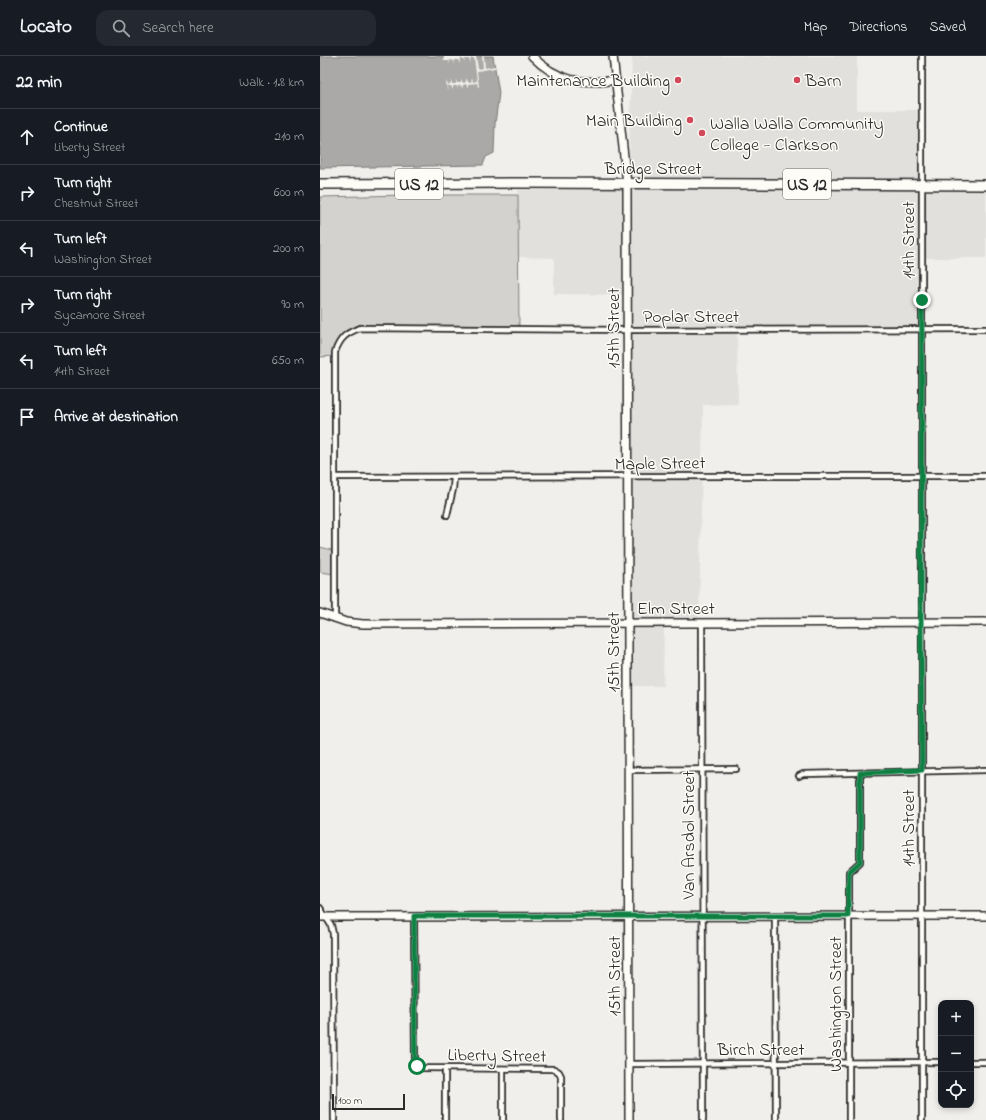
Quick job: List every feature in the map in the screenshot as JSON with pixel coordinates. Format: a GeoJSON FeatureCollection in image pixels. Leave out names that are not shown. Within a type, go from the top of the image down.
{"type":"FeatureCollection","features":[{"type":"Feature","properties":{"kind":"highway","name":"Bridge Street"},"geometry":{"type":"LineString","coordinates":[[320,184],[986,185]]}},
{"type":"Feature","properties":{"kind":"main road"},"geometry":{"type":"LineString","coordinates":[[532,56],[552,73],[569,80],[592,82],[616,80]]}},
{"type":"Feature","properties":{"kind":"main road","name":"15th Street"},"geometry":{"type":"LineString","coordinates":[[613,56],[627,184],[629,1120]]}},
{"type":"Feature","properties":{"kind":"main road","name":"Elm Street"},"geometry":{"type":"LineString","coordinates":[[320,613],[346,622],[363,624],[986,622]]}},
{"type":"Feature","properties":{"kind":"main road"},"geometry":{"type":"LineString","coordinates":[[323,917],[986,916]]}},
{"type":"Feature","properties":{"kind":"street","name":"14th Street"},"geometry":{"type":"LineString","coordinates":[[922,56],[922,1120]]}},
{"type":"Feature","properties":{"kind":"street","name":"Poplar Street"},"geometry":{"type":"LineString","coordinates":[[335,477],[335,352],[339,341],[350,332],[360,328],[628,330],[986,329]]}},
{"type":"Feature","properties":{"kind":"street","name":"Maple Street"},"geometry":{"type":"LineString","coordinates":[[335,477],[986,476]]}},
{"type":"Feature","properties":{"kind":"street"},"geometry":{"type":"LineString","coordinates":[[335,477],[335,618]]}},
{"type":"Feature","properties":{"kind":"street"},"geometry":{"type":"LineString","coordinates":[[447,515],[454,477]]}},
{"type":"Feature","properties":{"kind":"street","name":"Van Arsdol Street"},"geometry":{"type":"LineString","coordinates":[[702,623],[703,1120]]}},
{"type":"Feature","properties":{"kind":"street"},"geometry":{"type":"LineString","coordinates":[[629,770],[736,769]]}},
{"type":"Feature","properties":{"kind":"street"},"geometry":{"type":"LineString","coordinates":[[800,776],[803,774],[922,770],[986,770]]}},
{"type":"Feature","properties":{"kind":"street","name":"Washington Street"},"geometry":{"type":"LineString","coordinates":[[849,1120],[849,872],[860,862],[860,773]]}},
{"type":"Feature","properties":{"kind":"street"},"geometry":{"type":"LineString","coordinates":[[320,908],[323,917],[331,925],[333,934],[334,1120]]}},
{"type":"Feature","properties":{"kind":"street","name":"Liberty Street"},"geometry":{"type":"LineString","coordinates":[[414,916],[415,1060],[417,1066],[421,1068],[445,1069],[554,1069],[559,1072],[561,1076],[561,1120]]}},
{"type":"Feature","properties":{"kind":"street"},"geometry":{"type":"LineString","coordinates":[[775,916],[776,1120]]}},
{"type":"Feature","properties":{"kind":"street","name":"Birch Street"},"geometry":{"type":"LineString","coordinates":[[629,1064],[938,1062]]}},
{"type":"Feature","properties":{"kind":"street"},"geometry":{"type":"LineString","coordinates":[[974,1062],[986,1062]]}},
{"type":"Feature","properties":{"kind":"street"},"geometry":{"type":"LineString","coordinates":[[445,1069],[445,1120]]}},
{"type":"Feature","properties":{"kind":"street"},"geometry":{"type":"LineString","coordinates":[[503,1069],[503,1120]]}},
{"type":"Feature","properties":{"kind":"shaded area"},"geometry":{"type":"Polygon","coordinates":[[[320,56],[493,56],[499,93],[495,124],[494,153],[486,157],[483,165],[320,168],[320,56]]]}},
{"type":"Feature","properties":{"kind":"shaded area"},"geometry":{"type":"Polygon","coordinates":[[[632,56],[857,56],[857,110],[921,110],[921,184],[986,185],[986,258],[922,258],[922,330],[737,330],[738,404],[703,405],[699,623],[664,623],[663,686],[629,686],[628,295],[554,294],[554,258],[518,257],[518,190],[645,188],[775,190],[775,178],[643,177],[636,173],[632,167],[629,157],[632,56]]]}},
{"type":"Feature","properties":{"kind":"shaded area"},"geometry":{"type":"Polygon","coordinates":[[[518,195],[519,330],[360,328],[339,341],[335,356],[320,357],[320,197],[518,195]]]}},
{"type":"Feature","properties":{"kind":"shaded area"},"geometry":{"type":"Polygon","coordinates":[[[320,547],[335,551],[335,574],[320,572],[320,547]]]}},
{"type":"Feature","properties":{"kind":"pier"},"geometry":{"type":"Polygon","coordinates":[[[444,56],[459,56],[462,58],[463,56],[476,56],[478,69],[483,68],[482,56],[484,56],[485,68],[495,66],[495,68],[477,71],[479,87],[477,83],[468,84],[468,88],[466,84],[463,85],[462,89],[461,85],[458,86],[458,89],[457,86],[453,86],[453,90],[451,86],[448,86],[447,91],[446,81],[448,85],[451,84],[451,80],[452,84],[456,84],[456,79],[457,83],[461,83],[461,79],[463,83],[466,82],[466,78],[468,82],[471,82],[472,77],[473,82],[477,81],[474,58],[471,58],[470,63],[469,59],[465,59],[464,63],[464,60],[461,59],[459,64],[459,60],[455,60],[454,65],[454,61],[450,60],[449,65],[449,61],[444,61],[444,56]]]}},
{"type":"Feature","properties":{"kind":"place","name":"Maintenance Building"},"geometry":{"type":"Point","coordinates":[678,80]}},
{"type":"Feature","properties":{"kind":"place","name":"Barn"},"geometry":{"type":"Point","coordinates":[797,80]}},
{"type":"Feature","properties":{"kind":"place","name":"Main Building"},"geometry":{"type":"Point","coordinates":[690,120]}},
{"type":"Feature","properties":{"kind":"place","name":"Walla Walla Community College - Clarkson"},"geometry":{"type":"Point","coordinates":[702,133]}},
{"type":"Feature","properties":{"kind":"route"},"geometry":{"type":"LineString","coordinates":[[417,1066],[415,1060],[414,916],[848,916],[849,872],[860,862],[860,773],[922,770],[922,300]]}}]}
